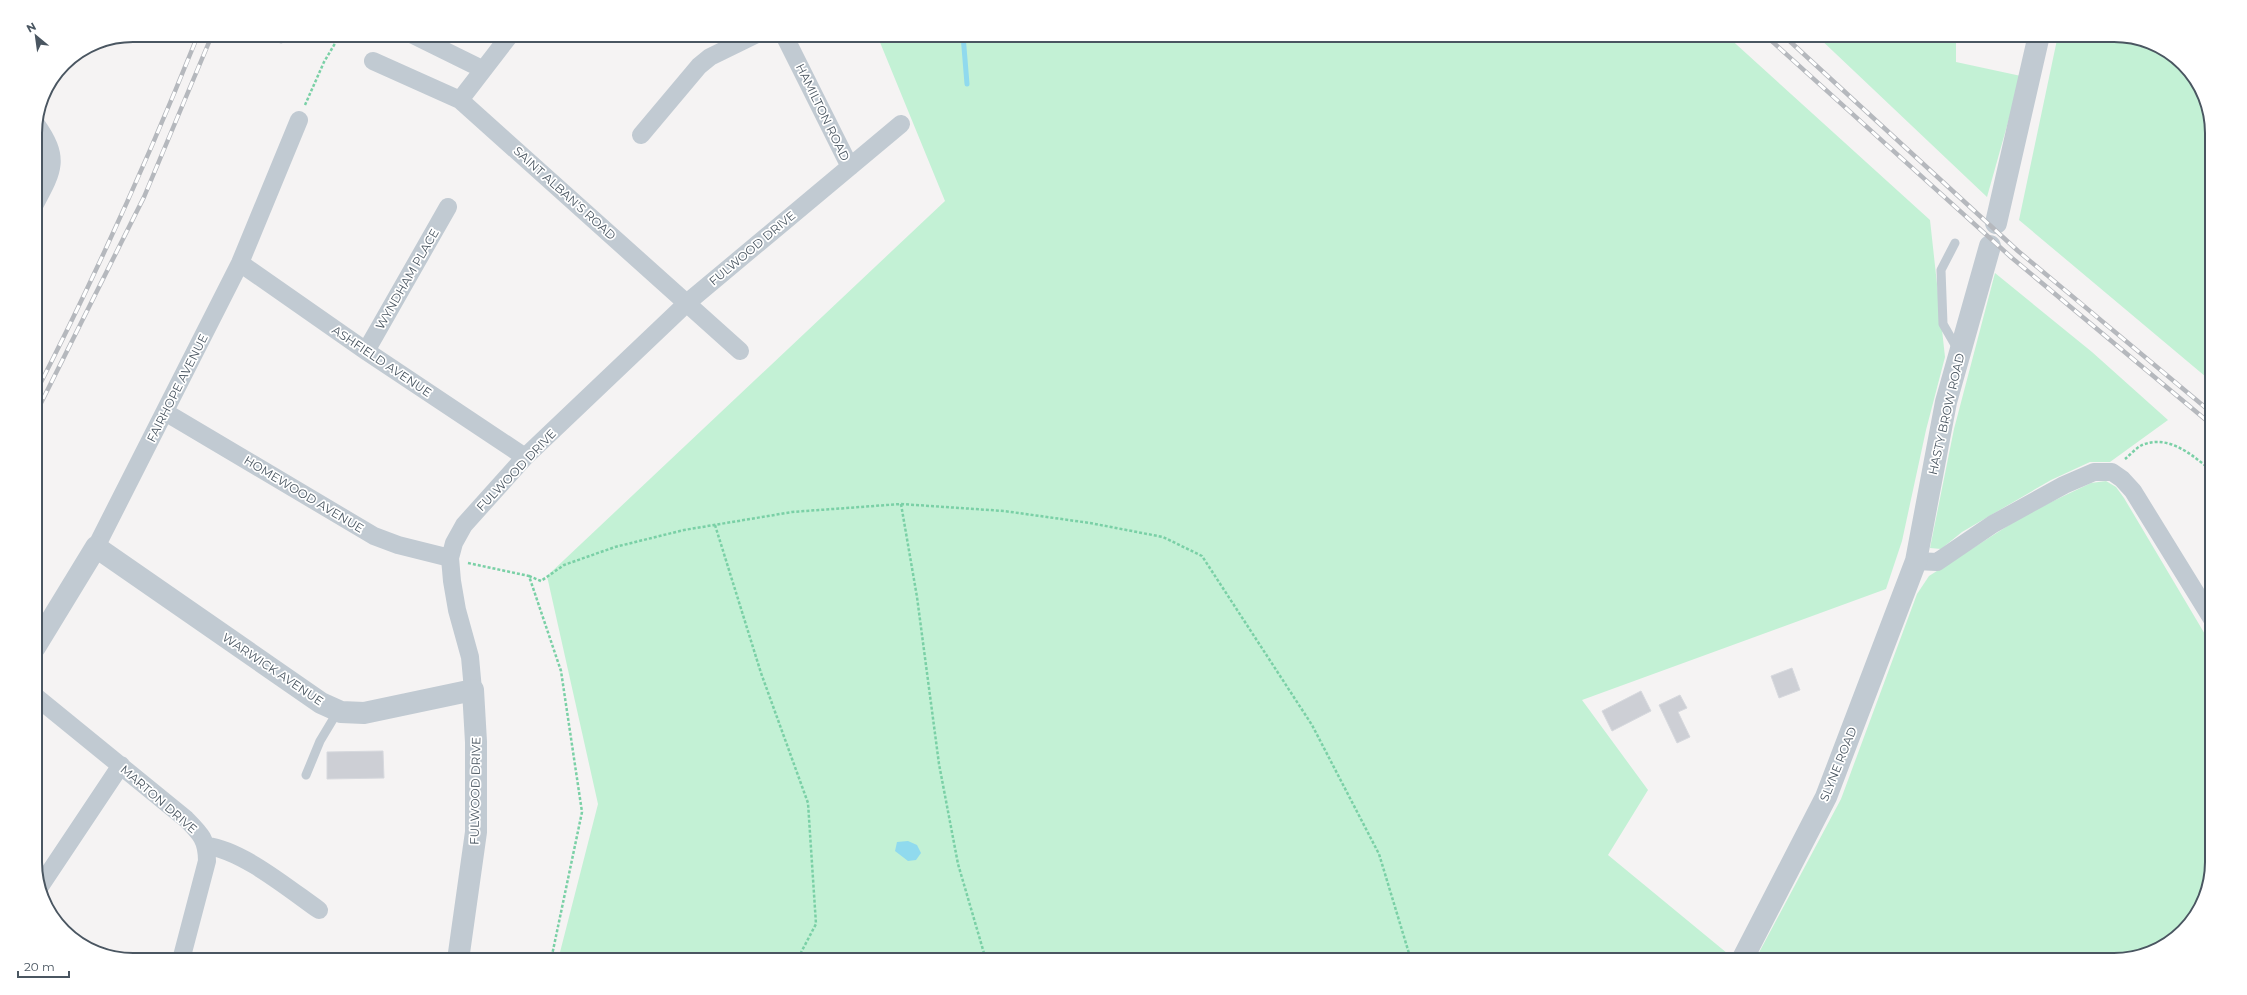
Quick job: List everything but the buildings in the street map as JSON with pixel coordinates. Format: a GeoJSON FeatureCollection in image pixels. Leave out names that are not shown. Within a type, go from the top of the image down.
{"type":"FeatureCollection","features":[{"type":"Feature","properties":{"kind":"street"},"geometry":{"type":"LineString","coordinates":[[427,42],[482,69]]}},
{"type":"Feature","properties":{"kind":"street"},"geometry":{"type":"LineString","coordinates":[[460,100],[482,69],[504,42]]}},
{"type":"Feature","properties":{"kind":"street"},"geometry":{"type":"LineString","coordinates":[[641,135],[699,66],[710,57],[741,42]]}},
{"type":"Feature","properties":{"kind":"street","name":"HAMILTON ROAD"},"geometry":{"type":"LineString","coordinates":[[788,42],[850,167]]}},
{"type":"Feature","properties":{"kind":"street"},"geometry":{"type":"LineString","coordinates":[[1996,223],[2037,42]]}},
{"type":"Feature","properties":{"kind":"street","name":"SAINT ALBAN'S ROAD"},"geometry":{"type":"LineString","coordinates":[[373,62],[460,100],[688,302],[740,351]]}},
{"type":"Feature","properties":{"kind":"street","name":"FAIRHOPE AVENUE"},"geometry":{"type":"LineString","coordinates":[[42,636],[96,547],[240,263],[299,120]]}},
{"type":"Feature","properties":{"kind":"street","name":"FULWOOD DRIVE"},"geometry":{"type":"LineString","coordinates":[[459,953],[476,832],[476,742],[470,657],[457,610],[452,581],[450,558],[454,543],[464,525],[525,457],[688,302],[902,124]]}},
{"type":"Feature","properties":{"kind":"street"},"geometry":{"type":"LineString","coordinates":[[42,133],[48,142],[52,161],[50,173],[42,190]]}},
{"type":"Feature","properties":{"kind":"street","name":"WYNDHAM PLACE"},"geometry":{"type":"LineString","coordinates":[[366,351],[448,207]]}},
{"type":"Feature","properties":{"kind":"street","name":"HASTY BROW ROAD"},"geometry":{"type":"LineString","coordinates":[[1916,561],[1946,402],[1990,246]]}},
{"type":"Feature","properties":{"kind":"street","name":"ASHFIELD AVENUE"},"geometry":{"type":"LineString","coordinates":[[240,263],[366,351],[525,457]]}},
{"type":"Feature","properties":{"kind":"street","name":"HOMEWOOD AVENUE"},"geometry":{"type":"LineString","coordinates":[[165,412],[374,536],[398,545],[450,558]]}},
{"type":"Feature","properties":{"kind":"street"},"geometry":{"type":"LineString","coordinates":[[1916,561],[1937,562],[1993,524],[2064,485],[2094,472],[2112,472],[2122,479],[2133,491],[2205,608]]}},
{"type":"Feature","properties":{"kind":"street","name":"WARWICK AVENUE"},"geometry":{"type":"LineString","coordinates":[[96,547],[321,703],[338,711],[364,713],[473,690]]}},
{"type":"Feature","properties":{"kind":"street","name":"SLYNE ROAD"},"geometry":{"type":"LineString","coordinates":[[1746,953],[1826,797],[1916,561]]}},
{"type":"Feature","properties":{"kind":"street","name":"MARTON DRIVE"},"geometry":{"type":"LineString","coordinates":[[42,702],[186,819],[198,831],[207,846]]}},
{"type":"Feature","properties":{"kind":"street"},"geometry":{"type":"LineString","coordinates":[[44,880],[121,765]]}},
{"type":"Feature","properties":{"kind":"street"},"geometry":{"type":"LineString","coordinates":[[183,953],[206,867],[207,846],[221,848],[238,856],[319,910]]}},
{"type":"Feature","properties":{"kind":"lane"},"geometry":{"type":"LineString","coordinates":[[1955,243],[1941,270],[1943,324],[1960,354]]}},
{"type":"Feature","properties":{"kind":"lane"},"geometry":{"type":"LineString","coordinates":[[306,775],[320,741],[338,711]]}},
{"type":"Feature","properties":{"kind":"path"},"geometry":{"type":"LineString","coordinates":[[299,120],[324,62],[336,42]]}},
{"type":"Feature","properties":{"kind":"path"},"geometry":{"type":"LineString","coordinates":[[2112,472],[2141,445],[2161,441],[2183,449],[2205,466]]}},
{"type":"Feature","properties":{"kind":"path"},"geometry":{"type":"LineString","coordinates":[[450,558],[541,580],[564,565],[616,547],[684,530],[792,512],[901,504],[1004,511],[1090,523],[1163,538],[1202,556],[1312,725],[1379,854],[1410,953]]}},
{"type":"Feature","properties":{"kind":"path"},"geometry":{"type":"LineString","coordinates":[[901,504],[918,597],[938,764],[958,864],[984,953]]}},
{"type":"Feature","properties":{"kind":"path"},"geometry":{"type":"LineString","coordinates":[[715,525],[761,673],[808,803],[816,924],[801,953]]}},
{"type":"Feature","properties":{"kind":"path"},"geometry":{"type":"LineString","coordinates":[[529,576],[560,671],[582,812],[552,953]]}},
{"type":"Feature","properties":{"kind":"green space"},"geometry":{"type":"Polygon","coordinates":[[[880,42],[1734,42],[1930,220],[1945,357],[1926,430],[1902,541],[1886,589],[1582,700],[1648,790],[1608,855],[1727,953],[560,953],[598,804],[547,576],[945,201],[880,42]]]}},
{"type":"Feature","properties":{"kind":"green space"},"geometry":{"type":"Polygon","coordinates":[[[1823,42],[1956,42],[1956,62],[2021,76],[1987,197],[1823,42]]]}},
{"type":"Feature","properties":{"kind":"green space"},"geometry":{"type":"Polygon","coordinates":[[[2057,42],[2114,42],[2132,44],[2149,49],[2169,61],[2186,78],[2193,88],[2202,110],[2205,127],[2205,376],[2019,220],[2057,42]]]}},
{"type":"Feature","properties":{"kind":"green space"},"geometry":{"type":"Polygon","coordinates":[[[1995,273],[2092,352],[2168,420],[2110,462],[2090,462],[2051,480],[1962,532],[1941,549],[1930,548],[1954,429],[1995,273]]]}},
{"type":"Feature","properties":{"kind":"green space"},"geometry":{"type":"Polygon","coordinates":[[[2106,481],[2116,487],[2205,634],[2205,862],[2202,885],[2190,913],[2165,938],[2143,948],[2126,952],[1759,953],[1841,799],[1917,594],[1929,576],[2028,513],[2091,483],[2106,481]]]}},
{"type":"Feature","properties":{"kind":"water"},"geometry":{"type":"Polygon","coordinates":[[[908,841],[917,845],[921,853],[916,860],[908,861],[895,851],[897,842],[908,841]]]}},
{"type":"Feature","properties":{"kind":"waterway"},"geometry":{"type":"LineString","coordinates":[[964,42],[967,84]]}},
{"type":"Feature","properties":{"kind":"railway"},"geometry":{"type":"LineString","coordinates":[[42,380],[79,306],[121,216],[195,42]]}},
{"type":"Feature","properties":{"kind":"railway"},"geometry":{"type":"LineString","coordinates":[[42,401],[144,197],[209,42]]}},
{"type":"Feature","properties":{"kind":"railway"},"geometry":{"type":"LineString","coordinates":[[1773,42],[2012,258],[2205,419]]}},
{"type":"Feature","properties":{"kind":"railway"},"geometry":{"type":"LineString","coordinates":[[1791,42],[2018,251],[2205,407]]}}]}
